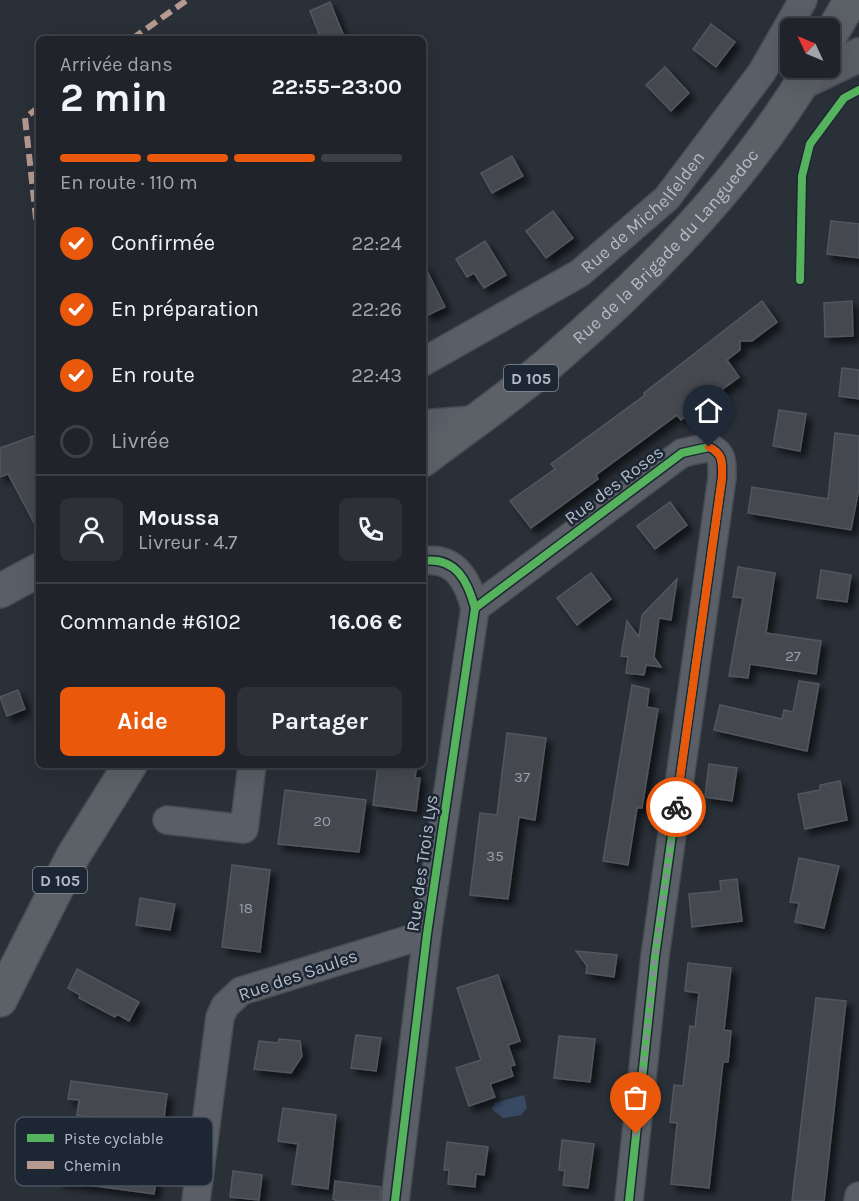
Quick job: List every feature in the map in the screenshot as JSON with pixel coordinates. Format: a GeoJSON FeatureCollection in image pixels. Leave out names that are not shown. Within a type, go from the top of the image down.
{"type":"FeatureCollection","features":[{"type":"Feature","properties":{"kind":"main road"},"geometry":{"type":"LineString","coordinates":[[840,19],[851,0]]}},
{"type":"Feature","properties":{"kind":"main road"},"geometry":{"type":"LineString","coordinates":[[840,62],[859,55]]}},
{"type":"Feature","properties":{"kind":"main road","name":"Rue de la Brigade du Languedoc"},"geometry":{"type":"LineString","coordinates":[[426,458],[552,362],[633,289],[710,206],[805,78]]}},
{"type":"Feature","properties":{"kind":"main road","name":"D 105"},"geometry":{"type":"LineString","coordinates":[[0,1000],[73,856],[128,768]]}},
{"type":"Feature","properties":{"kind":"street","name":"Rue de Michelfelden"},"geometry":{"type":"LineString","coordinates":[[426,360],[580,273],[667,198],[762,72],[804,0]]}},
{"type":"Feature","properties":{"kind":"street"},"geometry":{"type":"LineString","coordinates":[[426,427],[471,423]]}},
{"type":"Feature","properties":{"kind":"street","name":"Rue des Roses"},"geometry":{"type":"LineString","coordinates":[[475,608],[682,453],[709,447],[718,452],[723,459],[655,956],[629,1201]]}},
{"type":"Feature","properties":{"kind":"street","name":"Rue des Trois Lys"},"geometry":{"type":"LineString","coordinates":[[394,1201],[427,934],[475,608],[468,584],[459,573],[446,564],[426,561]]}},
{"type":"Feature","properties":{"kind":"street"},"geometry":{"type":"LineString","coordinates":[[0,591],[36,572]]}},
{"type":"Feature","properties":{"kind":"street"},"geometry":{"type":"LineString","coordinates":[[167,820],[244,829],[252,768]]}},
{"type":"Feature","properties":{"kind":"street","name":"Rue des Saules"},"geometry":{"type":"LineString","coordinates":[[207,1117],[220,1017],[232,997],[241,991],[427,934]]}},
{"type":"Feature","properties":{"kind":"street","name":"Rue des Saules"},"geometry":{"type":"LineString","coordinates":[[196,1201],[198,1186]]}},
{"type":"Feature","properties":{"kind":"street"},"geometry":{"type":"LineString","coordinates":[[858,1201],[859,1196]]}},
{"type":"Feature","properties":{"kind":"water"},"geometry":{"type":"Polygon","coordinates":[[[524,1095],[527,1108],[521,1115],[503,1118],[492,1109],[494,1103],[524,1095]]]}},
{"type":"Feature","properties":{"kind":"building"},"geometry":{"type":"Polygon","coordinates":[[[330,2],[344,36],[320,36],[310,11],[330,2]]]}},
{"type":"Feature","properties":{"kind":"building"},"geometry":{"type":"Polygon","coordinates":[[[711,24],[735,42],[716,67],[693,49],[711,24]]]}},
{"type":"Feature","properties":{"kind":"building"},"geometry":{"type":"Polygon","coordinates":[[[665,67],[689,93],[671,111],[646,85],[665,67]]]}},
{"type":"Feature","properties":{"kind":"building"},"geometry":{"type":"Polygon","coordinates":[[[512,156],[523,176],[492,193],[481,173],[512,156]]]}},
{"type":"Feature","properties":{"kind":"building"},"geometry":{"type":"Polygon","coordinates":[[[553,211],[573,238],[546,258],[526,231],[553,211]]]}},
{"type":"Feature","properties":{"kind":"building"},"geometry":{"type":"Polygon","coordinates":[[[831,221],[859,224],[859,258],[827,254],[831,221]]]}},
{"type":"Feature","properties":{"kind":"building"},"geometry":{"type":"Polygon","coordinates":[[[485,241],[506,275],[484,288],[474,273],[467,277],[456,259],[485,241]]]}},
{"type":"Feature","properties":{"kind":"building"},"geometry":{"type":"Polygon","coordinates":[[[426,269],[445,307],[428,315],[426,311],[426,269]]]}},
{"type":"Feature","properties":{"kind":"building"},"geometry":{"type":"Polygon","coordinates":[[[762,301],[777,322],[752,341],[740,341],[740,350],[727,360],[739,377],[681,420],[677,415],[596,475],[598,479],[531,528],[510,501],[555,469],[551,464],[645,395],[644,393],[762,301]]]}},
{"type":"Feature","properties":{"kind":"building"},"geometry":{"type":"Polygon","coordinates":[[[852,301],[853,336],[825,337],[824,303],[852,301]]]}},
{"type":"Feature","properties":{"kind":"building"},"geometry":{"type":"Polygon","coordinates":[[[842,368],[859,370],[859,399],[839,396],[842,368]]]}},
{"type":"Feature","properties":{"kind":"building"},"geometry":{"type":"Polygon","coordinates":[[[779,410],[806,414],[800,451],[773,446],[779,410]]]}},
{"type":"Feature","properties":{"kind":"building"},"geometry":{"type":"Polygon","coordinates":[[[835,433],[859,436],[859,488],[851,530],[748,513],[752,487],[828,499],[835,433]]]}},
{"type":"Feature","properties":{"kind":"building"},"geometry":{"type":"Polygon","coordinates":[[[36,435],[36,526],[8,474],[0,477],[0,448],[36,435]]]}},
{"type":"Feature","properties":{"kind":"building"},"geometry":{"type":"Polygon","coordinates":[[[670,502],[687,525],[655,549],[637,526],[670,502]]]}},
{"type":"Feature","properties":{"kind":"building"},"geometry":{"type":"Polygon","coordinates":[[[738,567],[775,573],[766,633],[821,641],[816,674],[750,664],[748,678],[729,676],[743,598],[733,597],[738,567]]]}},
{"type":"Feature","properties":{"kind":"building"},"geometry":{"type":"Polygon","coordinates":[[[821,570],[851,575],[847,602],[817,598],[821,570]]]}},
{"type":"Feature","properties":{"kind":"building"},"geometry":{"type":"Polygon","coordinates":[[[591,573],[611,599],[577,625],[557,598],[591,573]]]}},
{"type":"Feature","properties":{"kind":"building"},"geometry":{"type":"Polygon","coordinates":[[[677,579],[671,620],[659,618],[654,657],[661,667],[646,665],[644,675],[626,673],[628,657],[621,656],[627,621],[639,637],[642,615],[677,579]]]}},
{"type":"Feature","properties":{"kind":"building"},"geometry":{"type":"Polygon","coordinates":[[[799,681],[819,684],[807,751],[714,730],[720,705],[782,719],[784,710],[793,712],[799,681]]]}},
{"type":"Feature","properties":{"kind":"building"},"geometry":{"type":"Polygon","coordinates":[[[632,685],[649,689],[647,707],[658,709],[642,808],[637,808],[628,865],[603,861],[632,685]]]}},
{"type":"Feature","properties":{"kind":"building"},"geometry":{"type":"Polygon","coordinates":[[[18,690],[25,709],[7,716],[0,697],[18,690]]]}},
{"type":"Feature","properties":{"kind":"building"},"geometry":{"type":"Polygon","coordinates":[[[507,733],[546,738],[535,820],[519,817],[508,899],[470,895],[480,813],[497,815],[507,733]]]}},
{"type":"Feature","properties":{"kind":"building"},"geometry":{"type":"Polygon","coordinates":[[[709,764],[737,768],[732,801],[705,797],[709,764]]]}},
{"type":"Feature","properties":{"kind":"building"},"geometry":{"type":"Polygon","coordinates":[[[378,768],[417,768],[415,778],[420,778],[416,811],[373,805],[378,768]]]}},
{"type":"Feature","properties":{"kind":"building"},"geometry":{"type":"Polygon","coordinates":[[[840,781],[847,820],[805,829],[798,794],[820,790],[820,785],[840,781]]]}},
{"type":"Feature","properties":{"kind":"building"},"geometry":{"type":"Polygon","coordinates":[[[285,790],[366,800],[359,852],[278,844],[285,790]]]}},
{"type":"Feature","properties":{"kind":"building"},"geometry":{"type":"Polygon","coordinates":[[[799,858],[839,866],[824,928],[795,922],[799,903],[790,902],[799,858]]]}},
{"type":"Feature","properties":{"kind":"building"},"geometry":{"type":"Polygon","coordinates":[[[232,865],[270,870],[260,952],[222,947],[232,865]]]}},
{"type":"Feature","properties":{"kind":"building"},"geometry":{"type":"Polygon","coordinates":[[[737,879],[742,921],[692,927],[689,894],[721,891],[720,881],[737,879]]]}},
{"type":"Feature","properties":{"kind":"building"},"geometry":{"type":"Polygon","coordinates":[[[140,898],[175,904],[170,930],[136,925],[140,898]]]}},
{"type":"Feature","properties":{"kind":"building"},"geometry":{"type":"Polygon","coordinates":[[[576,951],[617,955],[614,977],[586,973],[587,966],[576,951]]]}},
{"type":"Feature","properties":{"kind":"building"},"geometry":{"type":"Polygon","coordinates":[[[688,963],[731,968],[724,1030],[731,1031],[728,1062],[723,1062],[709,1188],[671,1184],[677,1123],[670,1122],[674,1085],[683,1086],[690,1026],[695,1027],[699,993],[685,991],[688,963]]]}},
{"type":"Feature","properties":{"kind":"building"},"geometry":{"type":"Polygon","coordinates":[[[77,969],[139,1002],[129,1021],[117,1014],[115,1017],[79,998],[80,995],[68,988],[77,969]]]}},
{"type":"Feature","properties":{"kind":"building"},"geometry":{"type":"Polygon","coordinates":[[[498,975],[520,1041],[508,1045],[515,1065],[510,1066],[513,1076],[490,1084],[495,1097],[469,1106],[456,1068],[481,1060],[457,988],[498,975]]]}},
{"type":"Feature","properties":{"kind":"building"},"geometry":{"type":"Polygon","coordinates":[[[816,998],[846,1001],[824,1201],[792,1201],[816,998]]]}},
{"type":"Feature","properties":{"kind":"building"},"geometry":{"type":"Polygon","coordinates":[[[356,1035],[381,1038],[376,1071],[351,1068],[356,1035]]]}},
{"type":"Feature","properties":{"kind":"building"},"geometry":{"type":"Polygon","coordinates":[[[559,1036],[595,1039],[590,1082],[554,1078],[559,1036]]]}},
{"type":"Feature","properties":{"kind":"building"},"geometry":{"type":"Polygon","coordinates":[[[279,1039],[300,1041],[302,1056],[291,1073],[254,1069],[259,1041],[278,1043],[279,1039]]]}},
{"type":"Feature","properties":{"kind":"building"},"geometry":{"type":"Polygon","coordinates":[[[71,1081],[167,1094],[164,1117],[77,1115],[79,1100],[68,1099],[71,1081]]]}},
{"type":"Feature","properties":{"kind":"building"},"geometry":{"type":"Polygon","coordinates":[[[283,1108],[336,1115],[328,1189],[292,1184],[298,1144],[278,1141],[283,1108]]]}},
{"type":"Feature","properties":{"kind":"building"},"geometry":{"type":"Polygon","coordinates":[[[562,1140],[594,1144],[588,1188],[563,1185],[565,1171],[559,1170],[562,1140]]]}},
{"type":"Feature","properties":{"kind":"building"},"geometry":{"type":"Polygon","coordinates":[[[447,1142],[488,1147],[484,1175],[476,1174],[475,1187],[448,1184],[449,1170],[444,1170],[447,1142]]]}},
{"type":"Feature","properties":{"kind":"building"},"geometry":{"type":"Polygon","coordinates":[[[233,1171],[262,1175],[259,1200],[230,1197],[233,1171]]]}},
{"type":"Feature","properties":{"kind":"building"},"geometry":{"type":"Polygon","coordinates":[[[335,1181],[381,1187],[380,1201],[337,1201],[333,1199],[335,1181]]]}},
{"type":"Feature","properties":{"kind":"building"},"geometry":{"type":"Polygon","coordinates":[[[95,1186],[155,1186],[154,1194],[95,1186]]]}},
{"type":"Feature","properties":{"kind":"marked path"},"geometry":{"type":"LineString","coordinates":[[136,36],[187,0]]}},
{"type":"Feature","properties":{"kind":"marked path"},"geometry":{"type":"LineString","coordinates":[[36,109],[25,118],[36,218]]}},
{"type":"Feature","properties":{"kind":"cycle path"},"geometry":{"type":"LineString","coordinates":[[800,280],[802,176],[810,144],[844,98],[859,90]]}},
{"type":"Feature","properties":{"kind":"cycle path"},"geometry":{"type":"LineString","coordinates":[[475,608],[682,453],[709,447],[720,456],[722,478],[655,956],[629,1201]]}},
{"type":"Feature","properties":{"kind":"cycle path"},"geometry":{"type":"LineString","coordinates":[[395,1201],[427,934],[475,608],[469,589],[459,573],[444,563],[426,561]]}},
{"type":"Feature","properties":{"kind":"way so far"},"geometry":{"type":"LineString","coordinates":[[636,1134],[655,956],[676,807]]}},
{"type":"Feature","properties":{"kind":"route"},"geometry":{"type":"LineString","coordinates":[[676,807],[722,478],[723,459],[718,452],[709,447]]}}]}
